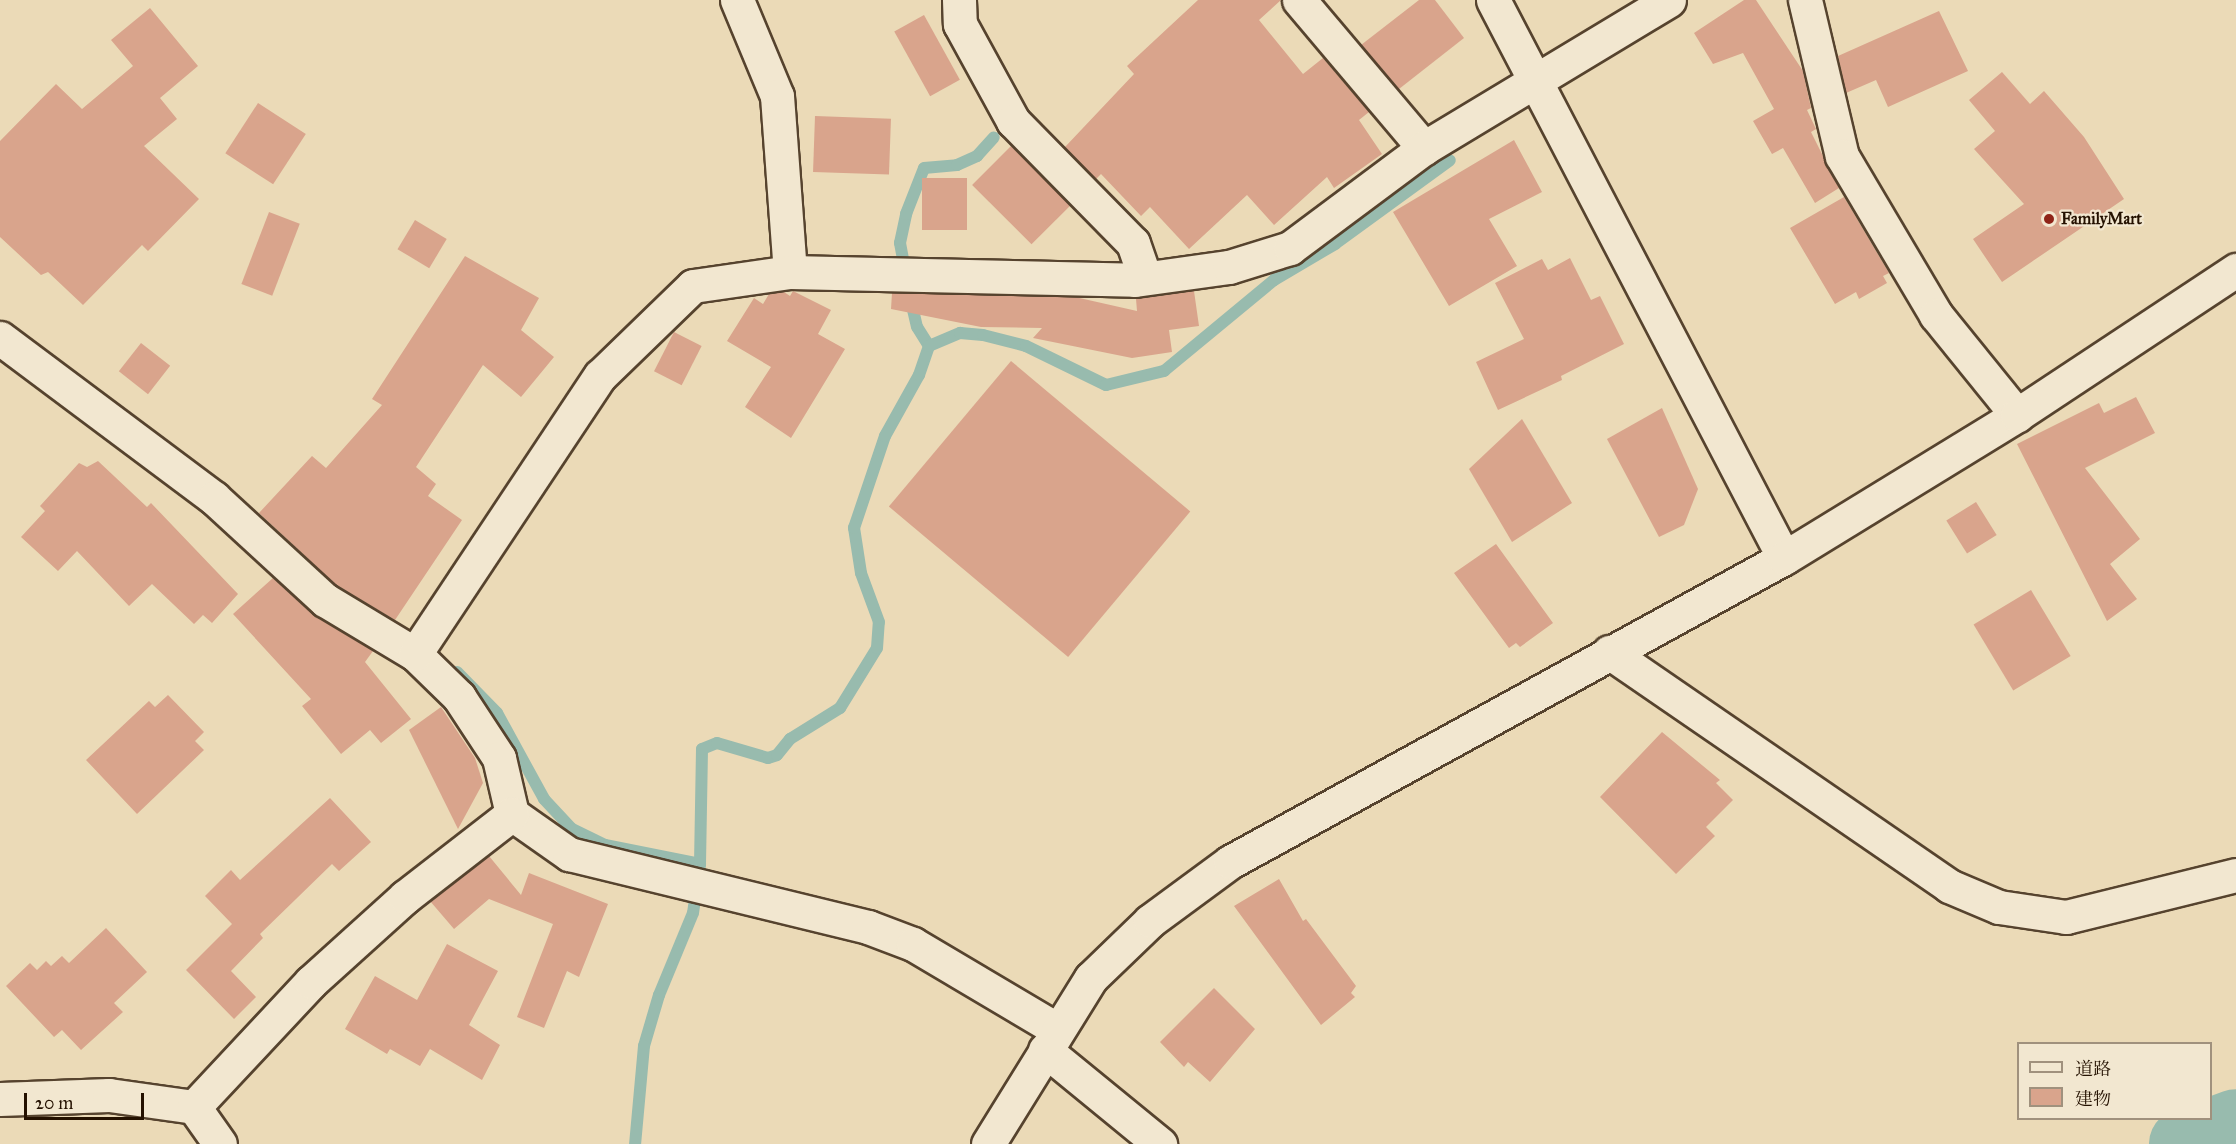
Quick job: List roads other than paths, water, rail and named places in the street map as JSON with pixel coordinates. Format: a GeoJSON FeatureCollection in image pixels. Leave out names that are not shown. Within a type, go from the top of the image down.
{"type":"FeatureCollection","features":[{"type":"Feature","properties":{"kind":"street"},"geometry":{"type":"LineString","coordinates":[[737,0],[777,96],[790,272]]}},
{"type":"Feature","properties":{"kind":"street"},"geometry":{"type":"LineString","coordinates":[[959,0],[960,24],[1013,121],[1134,243],[1145,278]]}},
{"type":"Feature","properties":{"kind":"street"},"geometry":{"type":"LineString","coordinates":[[1299,0],[1424,148]]}},
{"type":"Feature","properties":{"kind":"street"},"geometry":{"type":"LineString","coordinates":[[1493,0],[1784,558]]}},
{"type":"Feature","properties":{"kind":"street"},"geometry":{"type":"LineString","coordinates":[[415,654],[600,376],[693,286],[790,272],[1145,278],[1229,267],[1290,248],[1424,148],[1669,0]]}},
{"type":"Feature","properties":{"kind":"street"},"geometry":{"type":"LineString","coordinates":[[1804,0],[1842,156],[1936,315],[2017,415]]}},
{"type":"Feature","properties":{"kind":"street"},"geometry":{"type":"LineString","coordinates":[[988,1144],[1091,978],[1150,921],[1230,862],[1784,558],[2017,415],[2236,270]]}},
{"type":"Feature","properties":{"kind":"street"},"geometry":{"type":"LineString","coordinates":[[0,338],[214,498],[325,600],[415,654],[459,697],[499,758],[512,814],[569,854],[868,927],[913,944],[1051,1040],[1160,1144]]}},
{"type":"Feature","properties":{"kind":"street"},"geometry":{"type":"LineString","coordinates":[[1609,652],[1948,886],[1999,907],[2066,917],[2236,875]]}},
{"type":"Feature","properties":{"kind":"street"},"geometry":{"type":"LineString","coordinates":[[194,1107],[311,982],[405,897],[512,814]]}},
{"type":"Feature","properties":{"kind":"street"},"geometry":{"type":"LineString","coordinates":[[0,1099],[110,1095],[194,1107],[220,1144]]}},
{"type":"Feature","properties":{"kind":"waterway"},"geometry":{"type":"LineString","coordinates":[[929,346],[917,327],[900,243],[906,214],[924,168],[957,165],[977,156],[994,137]]}},
{"type":"Feature","properties":{"kind":"waterway"},"geometry":{"type":"LineString","coordinates":[[700,864],[702,749],[717,743],[768,758],[777,755],[790,739],[840,708],[877,648],[879,622],[861,573],[854,528],[885,436],[919,375],[929,346],[960,333],[983,335],[1026,346],[1106,385],[1164,371],[1274,280],[1335,244],[1450,160]]}},
{"type":"Feature","properties":{"kind":"waterway"},"geometry":{"type":"LineString","coordinates":[[457,672],[497,713],[544,799],[572,829],[605,845],[700,864],[693,913],[659,995],[644,1046],[635,1144]]}},
{"type":"Feature","properties":{"kind":"waterway"},"geometry":{"type":"LineString","coordinates":[[2185,1144],[2236,1125]]}},
{"type":"Feature","properties":{"kind":"place","name":"FamilyMart"},"geometry":{"type":"Point","coordinates":[2049,219]}}]}
